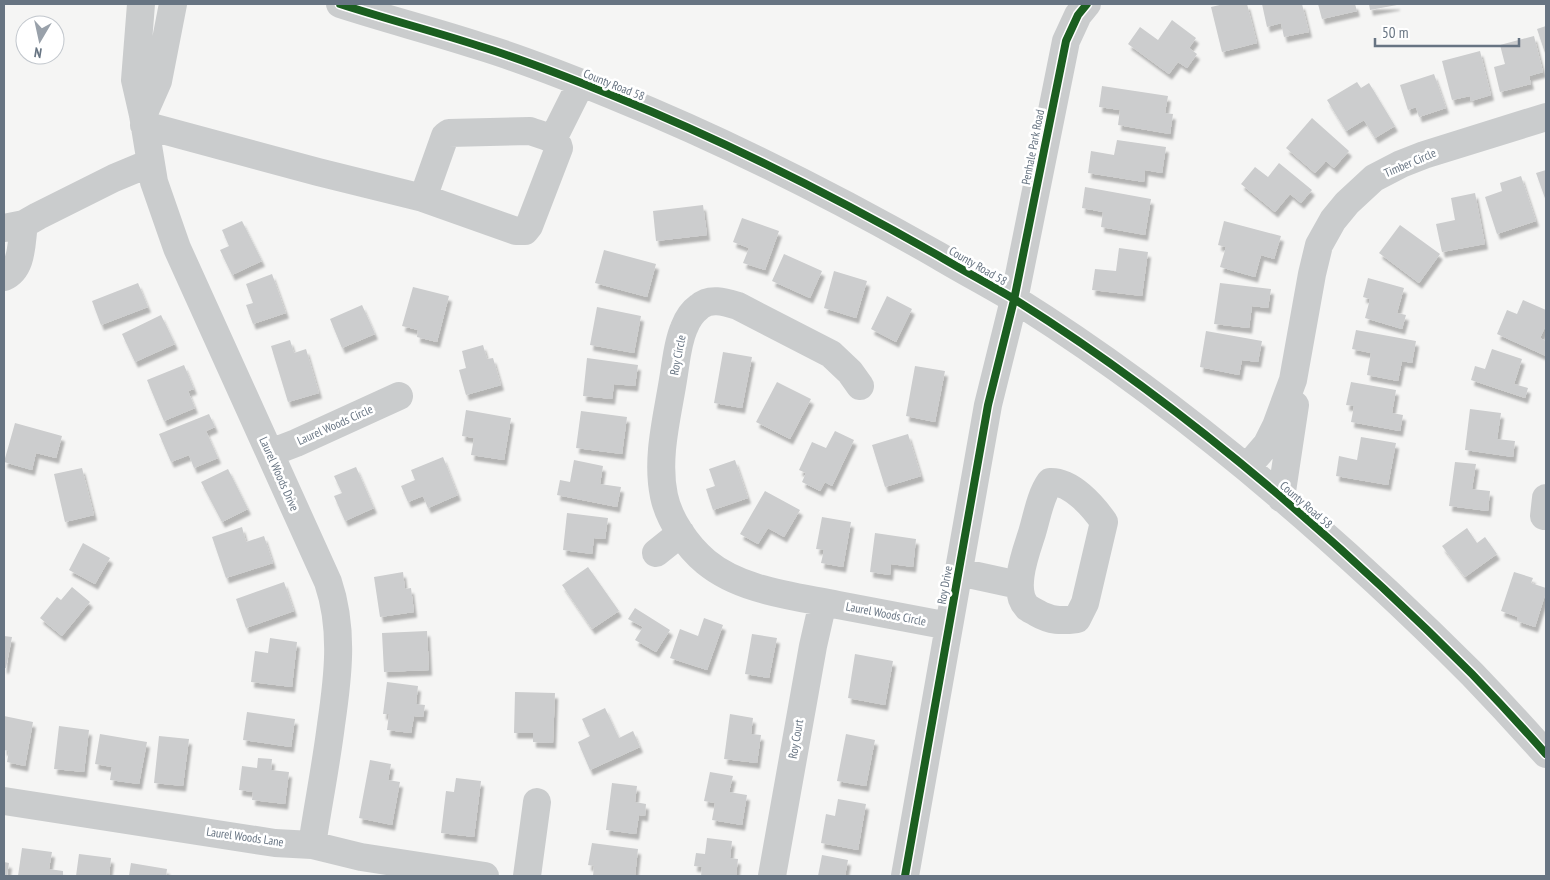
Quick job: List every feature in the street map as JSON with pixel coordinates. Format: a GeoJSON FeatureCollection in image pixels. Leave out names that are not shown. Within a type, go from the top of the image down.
{"type":"FeatureCollection","features":[{"type":"Feature","properties":{"kind":"street","name":"Laurel Woods Drive"},"geometry":{"type":"LineString","coordinates":[[141,4],[135,80],[154,182],[177,248],[334,598],[337,622],[338,679],[312,845]]}},
{"type":"Feature","properties":{"kind":"street"},"geometry":{"type":"LineString","coordinates":[[173,4],[158,81],[143,120],[318,172],[423,198],[516,231],[526,231],[530,226],[559,148],[558,144],[553,139],[530,132],[449,133],[445,136],[423,198]]}},
{"type":"Feature","properties":{"kind":"street","name":"County Road 58"},"geometry":{"type":"LineString","coordinates":[[340,4],[480,46],[581,83],[707,136],[864,213],[1014,300],[1120,371],[1243,465],[1405,608],[1475,677],[1546,754]]}},
{"type":"Feature","properties":{"kind":"street","name":"Penhale Park Road"},"geometry":{"type":"LineString","coordinates":[[1014,300],[1066,41],[1078,15],[1087,4]]}},
{"type":"Feature","properties":{"kind":"street"},"geometry":{"type":"LineString","coordinates":[[553,139],[581,83]]}},
{"type":"Feature","properties":{"kind":"street","name":"Timber Circle"},"geometry":{"type":"LineString","coordinates":[[1243,465],[1255,458],[1267,444],[1276,426],[1293,380],[1319,244],[1333,220],[1347,203],[1374,178],[1401,164],[1424,155],[1546,118]]}},
{"type":"Feature","properties":{"kind":"street"},"geometry":{"type":"LineString","coordinates":[[4,278],[11,274],[18,264],[14,226],[114,178],[150,163]]}},
{"type":"Feature","properties":{"kind":"street","name":"Roy Drive"},"geometry":{"type":"LineString","coordinates":[[905,876],[988,405],[1014,300]]}},
{"type":"Feature","properties":{"kind":"street","name":"Roy Circle"},"geometry":{"type":"LineString","coordinates":[[823,602],[747,584],[719,572],[690,546],[674,522],[664,498],[661,476],[662,449],[680,340],[688,319],[704,303],[712,301],[726,302],[738,306],[831,354],[850,372],[860,386]]}},
{"type":"Feature","properties":{"kind":"street","name":"Timber Circle"},"geometry":{"type":"LineString","coordinates":[[1281,498],[1295,407],[1293,380]]}},
{"type":"Feature","properties":{"kind":"street","name":"Laurel Woods Circle"},"geometry":{"type":"LineString","coordinates":[[270,453],[399,396]]}},
{"type":"Feature","properties":{"kind":"street"},"geometry":{"type":"LineString","coordinates":[[1050,482],[1058,482],[1090,505],[1104,522],[1085,603],[1077,619],[1062,621],[1044,617],[1027,607],[1021,596],[1019,585],[1026,554],[1045,492],[1050,482]]}},
{"type":"Feature","properties":{"kind":"street"},"geometry":{"type":"LineString","coordinates":[[656,553],[681,533]]}},
{"type":"Feature","properties":{"kind":"street"},"geometry":{"type":"LineString","coordinates":[[959,572],[1019,585]]}},
{"type":"Feature","properties":{"kind":"street","name":"Laurel Woods Circle"},"geometry":{"type":"LineString","coordinates":[[823,602],[949,626]]}},
{"type":"Feature","properties":{"kind":"street","name":"Roy Court"},"geometry":{"type":"LineString","coordinates":[[772,876],[813,646],[823,602]]}},
{"type":"Feature","properties":{"kind":"street","name":"Laurel Woods Lane"},"geometry":{"type":"LineString","coordinates":[[4,801],[275,843],[312,845],[361,857],[485,876]]}},
{"type":"Feature","properties":{"kind":"street"},"geometry":{"type":"LineString","coordinates":[[527,876],[538,802]]}},
{"type":"Feature","properties":{"kind":"building"},"geometry":{"type":"Polygon","coordinates":[[[1224,4],[1247,4],[1257,43],[1222,52],[1211,7],[1224,4]]]}},
{"type":"Feature","properties":{"kind":"building"},"geometry":{"type":"Polygon","coordinates":[[[1262,4],[1302,4],[1309,32],[1284,37],[1281,23],[1267,27],[1262,4]]]}},
{"type":"Feature","properties":{"kind":"building"},"geometry":{"type":"Polygon","coordinates":[[[1318,4],[1355,4],[1357,11],[1322,19],[1318,4]]]}},
{"type":"Feature","properties":{"kind":"building"},"geometry":{"type":"Polygon","coordinates":[[[1369,4],[1397,4],[1397,5],[1370,10],[1369,4]]]}},
{"type":"Feature","properties":{"kind":"building"},"geometry":{"type":"Polygon","coordinates":[[[1172,20],[1196,38],[1189,48],[1197,54],[1187,68],[1178,62],[1169,74],[1128,44],[1140,27],[1158,40],[1172,20]]]}},
{"type":"Feature","properties":{"kind":"building"},"geometry":{"type":"Polygon","coordinates":[[[1546,26],[1546,56],[1537,29],[1546,26]]]}},
{"type":"Feature","properties":{"kind":"building"},"geometry":{"type":"Polygon","coordinates":[[[1534,36],[1543,72],[1529,76],[1531,84],[1500,92],[1494,67],[1505,64],[1500,45],[1534,36]]]}},
{"type":"Feature","properties":{"kind":"building"},"geometry":{"type":"Polygon","coordinates":[[[1480,51],[1491,95],[1471,101],[1470,96],[1452,100],[1442,61],[1480,51]]]}},
{"type":"Feature","properties":{"kind":"building"},"geometry":{"type":"Polygon","coordinates":[[[1434,74],[1446,108],[1419,117],[1416,107],[1408,110],[1400,85],[1434,74]]]}},
{"type":"Feature","properties":{"kind":"building"},"geometry":{"type":"Polygon","coordinates":[[[1357,82],[1361,88],[1369,83],[1395,126],[1375,138],[1364,120],[1346,131],[1327,100],[1357,82]]]}},
{"type":"Feature","properties":{"kind":"building"},"geometry":{"type":"Polygon","coordinates":[[[1102,86],[1168,96],[1165,113],[1173,114],[1170,134],[1118,125],[1120,110],[1099,107],[1102,86]]]}},
{"type":"Feature","properties":{"kind":"building"},"geometry":{"type":"Polygon","coordinates":[[[1312,118],[1349,151],[1334,168],[1326,161],[1315,173],[1286,148],[1312,118]]]}},
{"type":"Feature","properties":{"kind":"building"},"geometry":{"type":"Polygon","coordinates":[[[1117,140],[1166,147],[1162,173],[1145,170],[1144,182],[1088,173],[1091,151],[1114,155],[1117,140]]]}},
{"type":"Feature","properties":{"kind":"building"},"geometry":{"type":"Polygon","coordinates":[[[1279,163],[1312,190],[1301,203],[1290,194],[1275,212],[1241,184],[1255,167],[1268,177],[1279,163]]]}},
{"type":"Feature","properties":{"kind":"building"},"geometry":{"type":"Polygon","coordinates":[[[1546,170],[1546,201],[1536,173],[1546,170]]]}},
{"type":"Feature","properties":{"kind":"building"},"geometry":{"type":"Polygon","coordinates":[[[1521,176],[1536,221],[1497,234],[1485,197],[1502,191],[1500,183],[1521,176]]]}},
{"type":"Feature","properties":{"kind":"building"},"geometry":{"type":"Polygon","coordinates":[[[1085,187],[1151,199],[1145,235],[1101,227],[1103,212],[1082,208],[1085,187]]]}},
{"type":"Feature","properties":{"kind":"building"},"geometry":{"type":"Polygon","coordinates":[[[1475,193],[1485,244],[1442,252],[1436,224],[1455,220],[1451,198],[1475,193]]]}},
{"type":"Feature","properties":{"kind":"building"},"geometry":{"type":"Polygon","coordinates":[[[703,205],[707,235],[656,241],[653,211],[703,205]]]}},
{"type":"Feature","properties":{"kind":"building"},"geometry":{"type":"Polygon","coordinates":[[[742,218],[779,231],[765,270],[743,263],[749,248],[733,242],[742,218]]]}},
{"type":"Feature","properties":{"kind":"building"},"geometry":{"type":"Polygon","coordinates":[[[242,221],[262,261],[232,275],[220,250],[229,246],[222,230],[242,221]]]}},
{"type":"Feature","properties":{"kind":"building"},"geometry":{"type":"Polygon","coordinates":[[[1224,221],[1281,236],[1274,259],[1261,255],[1255,277],[1220,267],[1226,247],[1218,245],[1224,221]]]}},
{"type":"Feature","properties":{"kind":"building"},"geometry":{"type":"Polygon","coordinates":[[[1400,225],[1440,254],[1419,283],[1379,253],[1400,225]]]}},
{"type":"Feature","properties":{"kind":"building"},"geometry":{"type":"Polygon","coordinates":[[[1119,248],[1148,252],[1142,296],[1092,290],[1095,269],[1116,271],[1119,248]]]}},
{"type":"Feature","properties":{"kind":"building"},"geometry":{"type":"Polygon","coordinates":[[[604,250],[656,264],[647,297],[595,283],[604,250]]]}},
{"type":"Feature","properties":{"kind":"building"},"geometry":{"type":"Polygon","coordinates":[[[784,254],[822,271],[810,298],[772,281],[784,254]]]}},
{"type":"Feature","properties":{"kind":"building"},"geometry":{"type":"Polygon","coordinates":[[[834,271],[867,281],[856,318],[824,308],[834,271]]]}},
{"type":"Feature","properties":{"kind":"building"},"geometry":{"type":"Polygon","coordinates":[[[272,274],[286,313],[253,324],[246,305],[253,303],[246,284],[272,274]]]}},
{"type":"Feature","properties":{"kind":"building"},"geometry":{"type":"Polygon","coordinates":[[[1368,278],[1404,288],[1397,313],[1406,315],[1402,329],[1365,318],[1370,299],[1363,297],[1368,278]]]}},
{"type":"Feature","properties":{"kind":"building"},"geometry":{"type":"Polygon","coordinates":[[[138,283],[148,307],[101,325],[92,301],[138,283]]]}},
{"type":"Feature","properties":{"kind":"building"},"geometry":{"type":"Polygon","coordinates":[[[1220,283],[1271,289],[1268,308],[1252,306],[1249,328],[1214,324],[1220,283]]]}},
{"type":"Feature","properties":{"kind":"building"},"geometry":{"type":"Polygon","coordinates":[[[413,287],[449,296],[437,342],[417,337],[418,330],[402,326],[413,287]]]}},
{"type":"Feature","properties":{"kind":"building"},"geometry":{"type":"Polygon","coordinates":[[[887,296],[912,309],[896,342],[871,329],[887,296]]]}},
{"type":"Feature","properties":{"kind":"building"},"geometry":{"type":"Polygon","coordinates":[[[1523,300],[1546,310],[1546,325],[1540,338],[1546,341],[1546,356],[1497,334],[1507,310],[1517,314],[1523,300]]]}},
{"type":"Feature","properties":{"kind":"building"},"geometry":{"type":"Polygon","coordinates":[[[362,305],[375,334],[342,348],[330,319],[362,305]]]}},
{"type":"Feature","properties":{"kind":"building"},"geometry":{"type":"Polygon","coordinates":[[[597,307],[641,316],[634,353],[590,345],[597,307]]]}},
{"type":"Feature","properties":{"kind":"building"},"geometry":{"type":"Polygon","coordinates":[[[161,315],[175,344],[135,362],[122,334],[161,315]]]}},
{"type":"Feature","properties":{"kind":"building"},"geometry":{"type":"Polygon","coordinates":[[[1356,330],[1416,341],[1412,363],[1402,361],[1398,381],[1367,375],[1371,353],[1352,349],[1356,330]]]}},
{"type":"Feature","properties":{"kind":"building"},"geometry":{"type":"Polygon","coordinates":[[[1206,331],[1262,341],[1258,362],[1242,360],[1239,375],[1200,367],[1206,331]]]}},
{"type":"Feature","properties":{"kind":"building"},"geometry":{"type":"Polygon","coordinates":[[[290,340],[294,353],[306,349],[319,393],[288,402],[271,346],[290,340]]]}},
{"type":"Feature","properties":{"kind":"building"},"geometry":{"type":"Polygon","coordinates":[[[483,345],[487,359],[493,358],[501,385],[466,395],[459,370],[466,368],[462,351],[483,345]]]}},
{"type":"Feature","properties":{"kind":"building"},"geometry":{"type":"Polygon","coordinates":[[[1492,349],[1522,359],[1514,384],[1528,388],[1525,398],[1471,380],[1475,366],[1485,369],[1492,349]]]}},
{"type":"Feature","properties":{"kind":"building"},"geometry":{"type":"Polygon","coordinates":[[[723,352],[752,357],[742,408],[714,403],[723,352]]]}},
{"type":"Feature","properties":{"kind":"building"},"geometry":{"type":"Polygon","coordinates":[[[587,358],[638,365],[635,386],[614,384],[612,399],[583,396],[587,358]]]}},
{"type":"Feature","properties":{"kind":"building"},"geometry":{"type":"Polygon","coordinates":[[[184,365],[194,389],[188,391],[195,408],[164,421],[147,380],[184,365]]]}},
{"type":"Feature","properties":{"kind":"building"},"geometry":{"type":"Polygon","coordinates":[[[915,366],[945,371],[935,422],[906,416],[915,366]]]}},
{"type":"Feature","properties":{"kind":"building"},"geometry":{"type":"Polygon","coordinates":[[[777,382],[811,399],[790,439],[756,422],[777,382]]]}},
{"type":"Feature","properties":{"kind":"building"},"geometry":{"type":"Polygon","coordinates":[[[1351,382],[1396,390],[1392,413],[1403,415],[1400,431],[1351,422],[1354,406],[1346,405],[1351,382]]]}},
{"type":"Feature","properties":{"kind":"building"},"geometry":{"type":"Polygon","coordinates":[[[1470,409],[1501,413],[1497,439],[1515,441],[1513,457],[1465,450],[1470,409]]]}},
{"type":"Feature","properties":{"kind":"building"},"geometry":{"type":"Polygon","coordinates":[[[466,410],[511,418],[504,460],[471,455],[474,438],[462,436],[466,410]]]}},
{"type":"Feature","properties":{"kind":"building"},"geometry":{"type":"Polygon","coordinates":[[[581,411],[627,417],[622,454],[576,448],[581,411]]]}},
{"type":"Feature","properties":{"kind":"building"},"geometry":{"type":"Polygon","coordinates":[[[209,414],[215,427],[206,431],[218,458],[194,468],[189,455],[171,462],[159,434],[209,414]]]}},
{"type":"Feature","properties":{"kind":"building"},"geometry":{"type":"Polygon","coordinates":[[[15,423],[62,436],[56,458],[36,453],[32,470],[4,462],[15,423]]]}},
{"type":"Feature","properties":{"kind":"building"},"geometry":{"type":"Polygon","coordinates":[[[835,431],[854,440],[832,486],[825,482],[820,491],[802,482],[806,473],[799,470],[812,442],[826,448],[835,431]]]}},
{"type":"Feature","properties":{"kind":"building"},"geometry":{"type":"Polygon","coordinates":[[[908,434],[921,476],[885,487],[872,445],[908,434]]]}},
{"type":"Feature","properties":{"kind":"building"},"geometry":{"type":"Polygon","coordinates":[[[1361,437],[1396,443],[1388,485],[1336,476],[1339,456],[1357,460],[1361,437]]]}},
{"type":"Feature","properties":{"kind":"building"},"geometry":{"type":"Polygon","coordinates":[[[443,457],[458,495],[428,508],[423,496],[408,502],[401,486],[415,480],[411,470],[443,457]]]}},
{"type":"Feature","properties":{"kind":"building"},"geometry":{"type":"Polygon","coordinates":[[[574,460],[603,466],[600,484],[621,487],[617,507],[557,495],[560,480],[570,482],[574,460]]]}},
{"type":"Feature","properties":{"kind":"building"},"geometry":{"type":"Polygon","coordinates":[[[735,460],[748,498],[713,510],[706,489],[715,486],[709,469],[735,460]]]}},
{"type":"Feature","properties":{"kind":"building"},"geometry":{"type":"Polygon","coordinates":[[[1455,462],[1476,464],[1472,489],[1490,491],[1488,511],[1449,506],[1455,462]]]}},
{"type":"Feature","properties":{"kind":"building"},"geometry":{"type":"Polygon","coordinates":[[[356,467],[374,508],[345,521],[334,496],[342,493],[334,476],[356,467]]]}},
{"type":"Feature","properties":{"kind":"building"},"geometry":{"type":"Polygon","coordinates":[[[82,468],[94,515],[65,522],[54,474],[82,468]]]}},
{"type":"Feature","properties":{"kind":"building"},"geometry":{"type":"Polygon","coordinates":[[[228,469],[248,509],[222,522],[201,482],[228,469]]]}},
{"type":"Feature","properties":{"kind":"building"},"geometry":{"type":"Polygon","coordinates":[[[765,491],[800,510],[784,537],[768,528],[758,544],[740,534],[765,491]]]}},
{"type":"Feature","properties":{"kind":"building"},"geometry":{"type":"Polygon","coordinates":[[[567,513],[608,518],[605,539],[594,538],[592,554],[563,550],[567,513]]]}},
{"type":"Feature","properties":{"kind":"building"},"geometry":{"type":"Polygon","coordinates":[[[822,517],[851,522],[843,567],[821,563],[824,550],[816,549],[822,517]]]}},
{"type":"Feature","properties":{"kind":"building"},"geometry":{"type":"Polygon","coordinates":[[[242,527],[246,542],[264,536],[273,563],[226,578],[212,537],[242,527]]]}},
{"type":"Feature","properties":{"kind":"building"},"geometry":{"type":"Polygon","coordinates":[[[1467,528],[1477,543],[1485,537],[1497,554],[1465,577],[1442,546],[1467,528]]]}},
{"type":"Feature","properties":{"kind":"building"},"geometry":{"type":"Polygon","coordinates":[[[875,533],[916,539],[913,567],[891,564],[890,575],[870,572],[875,533]]]}},
{"type":"Feature","properties":{"kind":"building"},"geometry":{"type":"Polygon","coordinates":[[[83,543],[110,558],[95,584],[69,570],[83,543]]]}},
{"type":"Feature","properties":{"kind":"building"},"geometry":{"type":"Polygon","coordinates":[[[588,567],[619,611],[592,629],[562,585],[588,567]]]}},
{"type":"Feature","properties":{"kind":"building"},"geometry":{"type":"Polygon","coordinates":[[[403,572],[405,589],[411,588],[414,612],[380,617],[374,577],[403,572]]]}},
{"type":"Feature","properties":{"kind":"building"},"geometry":{"type":"Polygon","coordinates":[[[1514,572],[1533,578],[1531,583],[1546,588],[1535,627],[1517,621],[1518,617],[1501,611],[1514,572]]]}},
{"type":"Feature","properties":{"kind":"building"},"geometry":{"type":"Polygon","coordinates":[[[284,582],[294,611],[246,628],[236,599],[284,582]]]}},
{"type":"Feature","properties":{"kind":"building"},"geometry":{"type":"Polygon","coordinates":[[[72,587],[90,602],[62,636],[40,618],[57,597],[61,600],[72,587]]]}},
{"type":"Feature","properties":{"kind":"building"},"geometry":{"type":"Polygon","coordinates":[[[635,608],[670,630],[656,652],[635,640],[643,627],[628,619],[635,608]]]}},
{"type":"Feature","properties":{"kind":"building"},"geometry":{"type":"Polygon","coordinates":[[[704,618],[723,625],[707,670],[670,658],[680,629],[698,636],[704,618]]]}},
{"type":"Feature","properties":{"kind":"building"},"geometry":{"type":"Polygon","coordinates":[[[427,631],[429,670],[384,672],[382,633],[427,631]]]}},
{"type":"Feature","properties":{"kind":"building"},"geometry":{"type":"Polygon","coordinates":[[[752,634],[777,638],[769,678],[745,674],[752,634]]]}},
{"type":"Feature","properties":{"kind":"building"},"geometry":{"type":"Polygon","coordinates":[[[4,636],[12,637],[6,668],[4,668],[4,636]]]}},
{"type":"Feature","properties":{"kind":"building"},"geometry":{"type":"Polygon","coordinates":[[[270,638],[297,642],[292,687],[251,682],[255,651],[268,653],[270,638]]]}},
{"type":"Feature","properties":{"kind":"building"},"geometry":{"type":"Polygon","coordinates":[[[855,654],[893,661],[885,705],[848,698],[855,654]]]}},
{"type":"Feature","properties":{"kind":"building"},"geometry":{"type":"Polygon","coordinates":[[[387,682],[418,686],[416,704],[425,705],[423,717],[414,716],[411,733],[387,730],[389,714],[383,714],[387,682]]]}},
{"type":"Feature","properties":{"kind":"building"},"geometry":{"type":"Polygon","coordinates":[[[515,692],[555,693],[553,743],[533,742],[533,733],[514,733],[515,692]]]}},
{"type":"Feature","properties":{"kind":"building"},"geometry":{"type":"Polygon","coordinates":[[[605,708],[619,738],[633,731],[640,747],[590,770],[578,742],[590,736],[582,719],[605,708]]]}},
{"type":"Feature","properties":{"kind":"building"},"geometry":{"type":"Polygon","coordinates":[[[247,712],[295,719],[291,747],[243,740],[247,712]]]}},
{"type":"Feature","properties":{"kind":"building"},"geometry":{"type":"Polygon","coordinates":[[[730,714],[753,718],[751,734],[761,735],[757,763],[724,759],[730,714]]]}},
{"type":"Feature","properties":{"kind":"building"},"geometry":{"type":"Polygon","coordinates":[[[4,716],[33,722],[25,766],[7,762],[9,751],[4,750],[4,716]]]}},
{"type":"Feature","properties":{"kind":"building"},"geometry":{"type":"Polygon","coordinates":[[[59,726],[89,730],[84,772],[54,769],[59,726]]]}},
{"type":"Feature","properties":{"kind":"building"},"geometry":{"type":"Polygon","coordinates":[[[100,734],[147,742],[139,784],[110,780],[112,767],[95,764],[100,734]]]}},
{"type":"Feature","properties":{"kind":"building"},"geometry":{"type":"Polygon","coordinates":[[[846,734],[875,740],[866,786],[837,781],[846,734]]]}},
{"type":"Feature","properties":{"kind":"building"},"geometry":{"type":"Polygon","coordinates":[[[159,736],[189,739],[183,786],[154,783],[159,736]]]}},
{"type":"Feature","properties":{"kind":"building"},"geometry":{"type":"Polygon","coordinates":[[[258,758],[272,759],[271,770],[289,772],[285,804],[252,800],[253,792],[239,790],[242,766],[257,768],[258,758]]]}},
{"type":"Feature","properties":{"kind":"building"},"geometry":{"type":"Polygon","coordinates":[[[370,760],[391,764],[388,780],[400,782],[392,825],[359,818],[370,760]]]}},
{"type":"Feature","properties":{"kind":"building"},"geometry":{"type":"Polygon","coordinates":[[[710,772],[733,776],[729,792],[747,795],[742,825],[712,820],[715,803],[704,801],[710,772]]]}},
{"type":"Feature","properties":{"kind":"building"},"geometry":{"type":"Polygon","coordinates":[[[456,778],[481,781],[474,837],[441,833],[446,791],[454,792],[456,778]]]}},
{"type":"Feature","properties":{"kind":"building"},"geometry":{"type":"Polygon","coordinates":[[[612,783],[637,786],[635,802],[646,804],[645,816],[639,815],[636,834],[606,830],[612,783]]]}},
{"type":"Feature","properties":{"kind":"building"},"geometry":{"type":"Polygon","coordinates":[[[838,799],[866,804],[858,850],[821,843],[826,814],[835,816],[838,799]]]}},
{"type":"Feature","properties":{"kind":"building"},"geometry":{"type":"Polygon","coordinates":[[[707,838],[732,841],[730,858],[738,859],[736,876],[701,876],[702,867],[694,866],[696,853],[705,854],[707,838]]]}},
{"type":"Feature","properties":{"kind":"building"},"geometry":{"type":"Polygon","coordinates":[[[592,843],[638,849],[635,876],[593,876],[594,866],[588,865],[592,843]]]}},
{"type":"Feature","properties":{"kind":"building"},"geometry":{"type":"Polygon","coordinates":[[[22,848],[52,852],[49,869],[63,871],[63,876],[18,876],[22,848]]]}},
{"type":"Feature","properties":{"kind":"building"},"geometry":{"type":"Polygon","coordinates":[[[79,854],[111,858],[109,876],[76,876],[79,854]]]}},
{"type":"Feature","properties":{"kind":"building"},"geometry":{"type":"Polygon","coordinates":[[[822,855],[848,860],[845,876],[818,876],[822,855]]]}},
{"type":"Feature","properties":{"kind":"building"},"geometry":{"type":"Polygon","coordinates":[[[4,862],[9,863],[7,876],[4,876],[4,862]]]}},
{"type":"Feature","properties":{"kind":"building"},"geometry":{"type":"Polygon","coordinates":[[[131,863],[167,869],[166,876],[129,876],[131,863]]]}},
{"type":"Feature","properties":{"kind":"cycle path"},"geometry":{"type":"LineString","coordinates":[[340,4],[513,57],[698,132],[820,191],[1014,299],[1076,339],[1136,382],[1254,474],[1366,572],[1420,623],[1472,674],[1546,754]]}},
{"type":"Feature","properties":{"kind":"cycle path"},"geometry":{"type":"LineString","coordinates":[[905,876],[988,405],[1014,300],[1066,41],[1078,15],[1087,4]]}}]}
